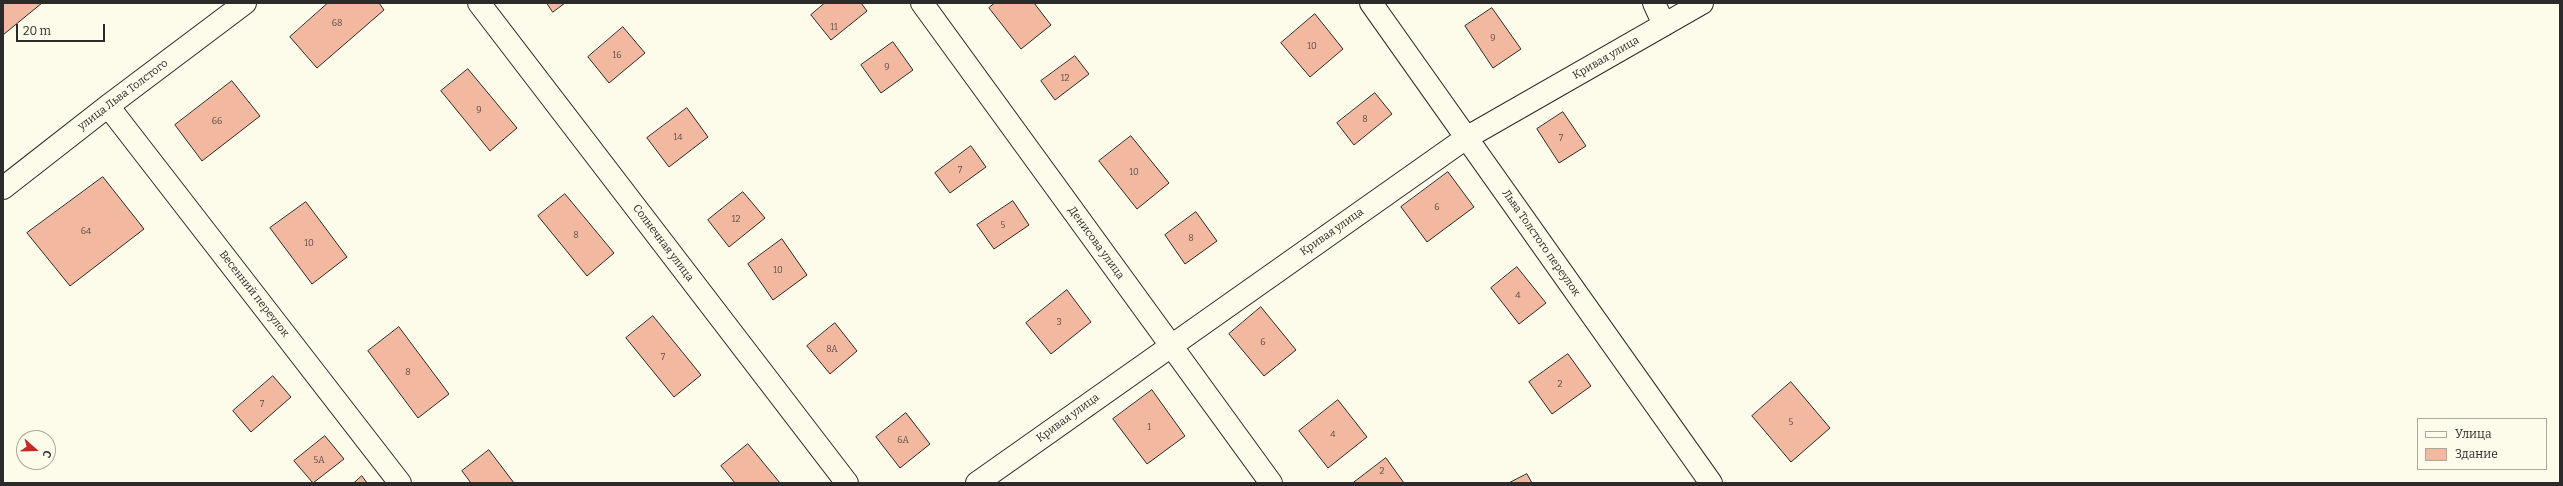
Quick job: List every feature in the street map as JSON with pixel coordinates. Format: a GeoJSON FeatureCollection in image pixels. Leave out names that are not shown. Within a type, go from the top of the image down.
{"type":"FeatureCollection","features":[{"type":"Feature","properties":{"kind":"street","name":"улица Льва Толстого"},"geometry":{"type":"LineString","coordinates":[[3,188],[108,106],[245,3]]}},
{"type":"Feature","properties":{"kind":"street","name":"Солнечная улица"},"geometry":{"type":"LineString","coordinates":[[479,3],[847,483]]}},
{"type":"Feature","properties":{"kind":"street","name":"Денисова улица"},"geometry":{"type":"LineString","coordinates":[[922,3],[1271,483]]}},
{"type":"Feature","properties":{"kind":"street","name":"Льва Толстого переулок"},"geometry":{"type":"LineString","coordinates":[[1371,3],[1711,483]]}},
{"type":"Feature","properties":{"kind":"street"},"geometry":{"type":"LineString","coordinates":[[1654,3],[1664,24]]}},
{"type":"Feature","properties":{"kind":"street","name":"Кривая улица"},"geometry":{"type":"LineString","coordinates":[[977,483],[1170,345],[1466,138],[1702,3]]}},
{"type":"Feature","properties":{"kind":"street","name":"Весенний переулок"},"geometry":{"type":"LineString","coordinates":[[108,106],[400,483]]}},
{"type":"Feature","properties":{"kind":"building"},"geometry":{"type":"Polygon","coordinates":[[[3,3],[42,3],[3,35],[3,3]]]}},
{"type":"Feature","properties":{"kind":"building"},"geometry":{"type":"Polygon","coordinates":[[[328,3],[379,3],[384,10],[317,68],[290,37],[328,3]]]}},
{"type":"Feature","properties":{"kind":"building"},"geometry":{"type":"Polygon","coordinates":[[[547,3],[565,3],[553,12],[547,3]]]}},
{"type":"Feature","properties":{"kind":"building"},"geometry":{"type":"Polygon","coordinates":[[[825,3],[861,3],[867,11],[831,40],[811,15],[825,3]]]}},
{"type":"Feature","properties":{"kind":"building"},"geometry":{"type":"Polygon","coordinates":[[[995,3],[1034,3],[1051,25],[1021,49],[989,8],[995,3]]]}},
{"type":"Feature","properties":{"kind":"building"},"geometry":{"type":"Polygon","coordinates":[[[1492,8],[1521,49],[1493,68],[1465,26],[1492,8]]]}},
{"type":"Feature","properties":{"kind":"building"},"geometry":{"type":"Polygon","coordinates":[[[1315,14],[1343,49],[1310,77],[1281,43],[1315,14]]]}},
{"type":"Feature","properties":{"kind":"building"},"geometry":{"type":"Polygon","coordinates":[[[623,27],[645,53],[609,83],[588,57],[623,27]]]}},
{"type":"Feature","properties":{"kind":"building"},"geometry":{"type":"Polygon","coordinates":[[[893,42],[913,70],[881,93],[861,65],[893,42]]]}},
{"type":"Feature","properties":{"kind":"building"},"geometry":{"type":"Polygon","coordinates":[[[1075,56],[1089,74],[1055,100],[1041,81],[1075,56]]]}},
{"type":"Feature","properties":{"kind":"building"},"geometry":{"type":"Polygon","coordinates":[[[468,69],[517,128],[490,151],[441,91],[468,69]]]}},
{"type":"Feature","properties":{"kind":"building"},"geometry":{"type":"Polygon","coordinates":[[[232,81],[260,116],[202,161],[175,125],[232,81]]]}},
{"type":"Feature","properties":{"kind":"building"},"geometry":{"type":"Polygon","coordinates":[[[1375,93],[1392,114],[1354,145],[1337,123],[1375,93]]]}},
{"type":"Feature","properties":{"kind":"building"},"geometry":{"type":"Polygon","coordinates":[[[687,108],[708,137],[669,167],[647,138],[687,108]]]}},
{"type":"Feature","properties":{"kind":"building"},"geometry":{"type":"Polygon","coordinates":[[[1563,112],[1586,146],[1559,163],[1537,129],[1563,112]]]}},
{"type":"Feature","properties":{"kind":"building"},"geometry":{"type":"Polygon","coordinates":[[[1131,136],[1169,183],[1137,209],[1099,161],[1131,136]]]}},
{"type":"Feature","properties":{"kind":"building"},"geometry":{"type":"Polygon","coordinates":[[[971,146],[986,167],[950,193],[935,173],[971,146]]]}},
{"type":"Feature","properties":{"kind":"building"},"geometry":{"type":"Polygon","coordinates":[[[1448,172],[1474,207],[1427,242],[1401,207],[1448,172]]]}},
{"type":"Feature","properties":{"kind":"building"},"geometry":{"type":"Polygon","coordinates":[[[103,177],[144,229],[70,286],[27,233],[103,177]]]}},
{"type":"Feature","properties":{"kind":"building"},"geometry":{"type":"Polygon","coordinates":[[[743,192],[765,218],[729,247],[708,220],[743,192]]]}},
{"type":"Feature","properties":{"kind":"building"},"geometry":{"type":"Polygon","coordinates":[[[565,194],[614,253],[587,276],[538,216],[565,194]]]}},
{"type":"Feature","properties":{"kind":"building"},"geometry":{"type":"Polygon","coordinates":[[[1013,201],[1029,225],[994,249],[977,225],[1013,201]]]}},
{"type":"Feature","properties":{"kind":"building"},"geometry":{"type":"Polygon","coordinates":[[[306,202],[347,257],[312,284],[270,228],[306,202]]]}},
{"type":"Feature","properties":{"kind":"building"},"geometry":{"type":"Polygon","coordinates":[[[1196,212],[1217,241],[1185,264],[1165,235],[1196,212]]]}},
{"type":"Feature","properties":{"kind":"building"},"geometry":{"type":"Polygon","coordinates":[[[782,239],[807,275],[773,300],[748,264],[782,239]]]}},
{"type":"Feature","properties":{"kind":"building"},"geometry":{"type":"Polygon","coordinates":[[[1517,267],[1546,303],[1519,324],[1491,288],[1517,267]]]}},
{"type":"Feature","properties":{"kind":"building"},"geometry":{"type":"Polygon","coordinates":[[[1067,290],[1091,322],[1051,354],[1026,323],[1067,290]]]}},
{"type":"Feature","properties":{"kind":"building"},"geometry":{"type":"Polygon","coordinates":[[[1261,307],[1296,350],[1264,376],[1229,334],[1261,307]]]}},
{"type":"Feature","properties":{"kind":"building"},"geometry":{"type":"Polygon","coordinates":[[[653,316],[701,375],[674,397],[626,338],[653,316]]]}},
{"type":"Feature","properties":{"kind":"building"},"geometry":{"type":"Polygon","coordinates":[[[835,323],[857,351],[830,374],[807,346],[835,323]]]}},
{"type":"Feature","properties":{"kind":"building"},"geometry":{"type":"Polygon","coordinates":[[[399,327],[449,394],[418,418],[368,351],[399,327]]]}},
{"type":"Feature","properties":{"kind":"building"},"geometry":{"type":"Polygon","coordinates":[[[1568,354],[1591,386],[1552,414],[1529,382],[1568,354]]]}},
{"type":"Feature","properties":{"kind":"building"},"geometry":{"type":"Polygon","coordinates":[[[273,376],[291,397],[251,432],[233,411],[273,376]]]}},
{"type":"Feature","properties":{"kind":"building"},"geometry":{"type":"Polygon","coordinates":[[[1791,382],[1830,428],[1791,462],[1752,416],[1791,382]]]}},
{"type":"Feature","properties":{"kind":"building"},"geometry":{"type":"Polygon","coordinates":[[[1152,390],[1185,436],[1147,464],[1113,419],[1152,390]]]}},
{"type":"Feature","properties":{"kind":"building"},"geometry":{"type":"Polygon","coordinates":[[[1338,400],[1367,437],[1328,468],[1299,431],[1338,400]]]}},
{"type":"Feature","properties":{"kind":"building"},"geometry":{"type":"Polygon","coordinates":[[[906,413],[930,444],[900,468],[876,437],[906,413]]]}},
{"type":"Feature","properties":{"kind":"building"},"geometry":{"type":"Polygon","coordinates":[[[325,436],[344,459],[313,483],[294,461],[325,436]]]}},
{"type":"Feature","properties":{"kind":"building"},"geometry":{"type":"Polygon","coordinates":[[[748,444],[780,483],[735,483],[721,466],[748,444]]]}},
{"type":"Feature","properties":{"kind":"building"},"geometry":{"type":"Polygon","coordinates":[[[489,450],[514,483],[471,483],[462,471],[489,450]]]}},
{"type":"Feature","properties":{"kind":"building"},"geometry":{"type":"Polygon","coordinates":[[[1386,458],[1404,483],[1353,483],[1386,458]]]}},
{"type":"Feature","properties":{"kind":"building"},"geometry":{"type":"Polygon","coordinates":[[[1527,474],[1532,483],[1509,483],[1527,474]]]}},
{"type":"Feature","properties":{"kind":"building"},"geometry":{"type":"Polygon","coordinates":[[[362,476],[367,483],[354,483],[362,476]]]}}]}
